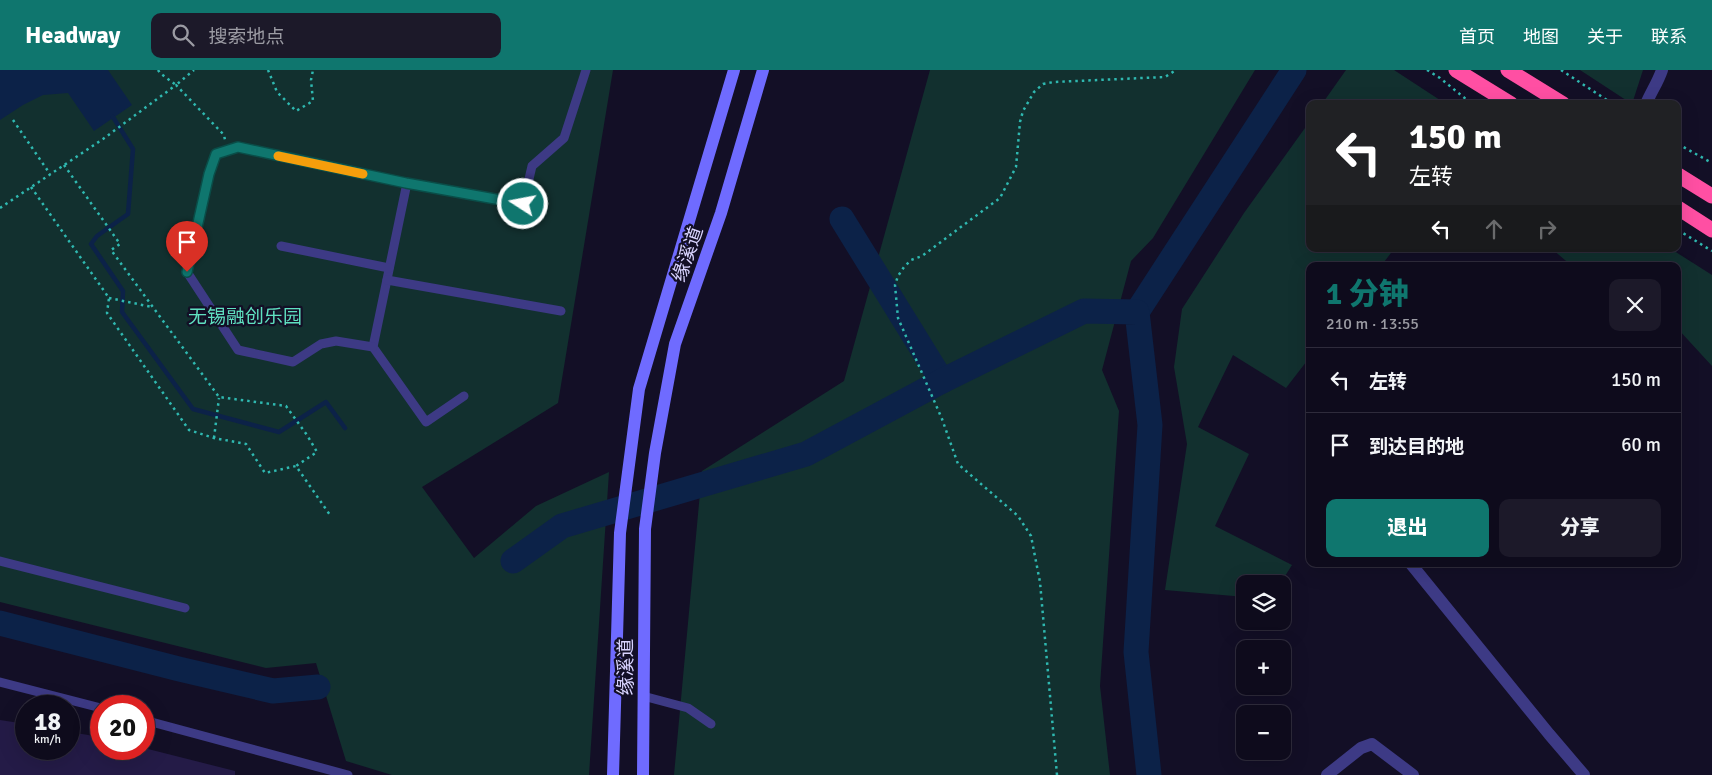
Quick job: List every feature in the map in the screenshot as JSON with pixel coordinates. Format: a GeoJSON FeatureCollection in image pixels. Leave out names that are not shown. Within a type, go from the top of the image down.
{"type":"FeatureCollection","features":[{"type":"Feature","properties":{"kind":"highway"},"geometry":{"type":"LineString","coordinates":[[1456,70],[1505,100]]}},
{"type":"Feature","properties":{"kind":"highway"},"geometry":{"type":"LineString","coordinates":[[1508,70],[1557,100]]}},
{"type":"Feature","properties":{"kind":"highway"},"geometry":{"type":"LineString","coordinates":[[1681,177],[1712,196]]}},
{"type":"Feature","properties":{"kind":"highway"},"geometry":{"type":"LineString","coordinates":[[1681,210],[1712,230]]}},
{"type":"Feature","properties":{"kind":"main road","name":"缘溪道"},"geometry":{"type":"LineString","coordinates":[[612,775],[620,533],[640,389],[734,70]]}},
{"type":"Feature","properties":{"kind":"main road","name":"缘溪道"},"geometry":{"type":"LineString","coordinates":[[642,775],[644,530],[655,453],[675,344],[721,213],[764,70]]}},
{"type":"Feature","properties":{"kind":"street"},"geometry":{"type":"LineString","coordinates":[[1648,100],[1652,89],[1658,82],[1662,70]]}},
{"type":"Feature","properties":{"kind":"street"},"geometry":{"type":"LineString","coordinates":[[1413,567],[1548,734],[1584,775]]}},
{"type":"Feature","properties":{"kind":"street"},"geometry":{"type":"LineString","coordinates":[[1328,775],[1361,748],[1372,744],[1414,775]]}},
{"type":"Feature","properties":{"kind":"lane"},"geometry":{"type":"LineString","coordinates":[[464,396],[426,422],[373,348],[336,341],[321,344],[293,362],[238,350],[187,272],[216,154],[238,147],[406,183],[523,204],[532,166],[564,138],[586,70]]}},
{"type":"Feature","properties":{"kind":"lane"},"geometry":{"type":"LineString","coordinates":[[373,348],[406,183]]}},
{"type":"Feature","properties":{"kind":"lane"},"geometry":{"type":"LineString","coordinates":[[281,246],[390,268]]}},
{"type":"Feature","properties":{"kind":"lane"},"geometry":{"type":"LineString","coordinates":[[387,280],[561,311]]}},
{"type":"Feature","properties":{"kind":"lane"},"geometry":{"type":"LineString","coordinates":[[0,561],[185,608]]}},
{"type":"Feature","properties":{"kind":"lane"},"geometry":{"type":"LineString","coordinates":[[0,682],[90,705]]}},
{"type":"Feature","properties":{"kind":"lane"},"geometry":{"type":"LineString","coordinates":[[643,696],[688,708],[711,724]]}},
{"type":"Feature","properties":{"kind":"lane"},"geometry":{"type":"LineString","coordinates":[[155,723],[348,775]]}},
{"type":"Feature","properties":{"kind":"path"},"geometry":{"type":"LineString","coordinates":[[158,70],[224,135],[228,150]]}},
{"type":"Feature","properties":{"kind":"path"},"geometry":{"type":"LineString","coordinates":[[0,208],[103,139],[176,86],[194,70]]}},
{"type":"Feature","properties":{"kind":"path"},"geometry":{"type":"LineString","coordinates":[[268,70],[277,92],[296,111],[313,101],[311,80],[313,70]]}},
{"type":"Feature","properties":{"kind":"path"},"geometry":{"type":"LineString","coordinates":[[1057,775],[1040,582],[1031,536],[1018,516],[958,464],[942,419],[898,318],[895,285],[901,271],[911,260],[922,256],[1000,198],[1016,167],[1020,122],[1023,111],[1034,92],[1044,84],[1054,82],[1165,78],[1176,70]]}},
{"type":"Feature","properties":{"kind":"path"},"geometry":{"type":"LineString","coordinates":[[1427,70],[1467,100]]}},
{"type":"Feature","properties":{"kind":"path"},"geometry":{"type":"LineString","coordinates":[[1561,70],[1607,100]]}},
{"type":"Feature","properties":{"kind":"path"},"geometry":{"type":"LineString","coordinates":[[13,120],[50,174]]}},
{"type":"Feature","properties":{"kind":"path"},"geometry":{"type":"LineString","coordinates":[[1681,146],[1712,163]]}},
{"type":"Feature","properties":{"kind":"path"},"geometry":{"type":"LineString","coordinates":[[64,165],[120,244],[111,250],[219,397],[214,438]]}},
{"type":"Feature","properties":{"kind":"path"},"geometry":{"type":"LineString","coordinates":[[31,187],[109,298],[153,307]]}},
{"type":"Feature","properties":{"kind":"path"},"geometry":{"type":"LineString","coordinates":[[1681,232],[1712,252]]}},
{"type":"Feature","properties":{"kind":"path"},"geometry":{"type":"LineString","coordinates":[[109,298],[107,313],[189,430],[214,438],[246,444],[265,474],[296,466],[317,452],[286,406],[219,397]]}},
{"type":"Feature","properties":{"kind":"path"},"geometry":{"type":"LineString","coordinates":[[296,466],[330,515]]}},
{"type":"Feature","properties":{"kind":"green space","name":"无锡融创乐园"},"geometry":{"type":"Polygon","coordinates":[[[0,70],[613,70],[558,403],[422,487],[474,558],[536,506],[609,472],[589,775],[392,775],[346,761],[316,663],[266,668],[0,602],[0,70]]]}},
{"type":"Feature","properties":{"kind":"green space"},"geometry":{"type":"Polygon","coordinates":[[[930,70],[1255,70],[1153,238],[1131,261],[1102,370],[1119,411],[1100,686],[1110,775],[674,775],[702,471],[844,381],[930,70]]]}},
{"type":"Feature","properties":{"kind":"green space"},"geometry":{"type":"Polygon","coordinates":[[[1346,70],[1394,70],[1440,100],[1325,100],[1346,70]]]}},
{"type":"Feature","properties":{"kind":"green space"},"geometry":{"type":"Polygon","coordinates":[[[1580,70],[1643,70],[1633,100],[1626,100],[1580,70]]]}},
{"type":"Feature","properties":{"kind":"green space"},"geometry":{"type":"Polygon","coordinates":[[[1306,127],[1306,252],[1392,252],[1384,262],[1306,262],[1306,362],[1286,388],[1233,355],[1198,427],[1249,454],[1215,526],[1292,565],[1286,575],[1236,575],[1236,596],[1165,590],[1187,444],[1174,367],[1182,309],[1244,213],[1306,127]]]}},
{"type":"Feature","properties":{"kind":"green space"},"geometry":{"type":"Polygon","coordinates":[[[1556,252],[1676,252],[1712,275],[1712,366],[1681,332],[1681,262],[1567,262],[1556,252]]]}},
{"type":"Feature","properties":{"kind":"water"},"geometry":{"type":"Polygon","coordinates":[[[0,70],[108,70],[132,105],[94,131],[68,93],[43,95],[0,120],[0,70]]]}},
{"type":"Feature","properties":{"kind":"building"},"geometry":{"type":"Polygon","coordinates":[[[0,720],[15,722],[15,760],[80,760],[80,734],[90,735],[90,760],[155,760],[155,751],[235,771],[235,775],[0,775],[0,720]]]}},
{"type":"Feature","properties":{"kind":"waterway"},"geometry":{"type":"LineString","coordinates":[[1137,312],[1294,70]]}},
{"type":"Feature","properties":{"kind":"waterway"},"geometry":{"type":"LineString","coordinates":[[113,117],[133,149],[128,214],[97,236],[91,244],[123,291],[122,312],[193,409],[279,432],[326,402],[345,428]]}},
{"type":"Feature","properties":{"kind":"waterway"},"geometry":{"type":"LineString","coordinates":[[842,219],[942,381]]}},
{"type":"Feature","properties":{"kind":"waterway"},"geometry":{"type":"LineString","coordinates":[[513,561],[562,526],[806,454],[942,381],[1084,311],[1137,312],[1150,425],[1136,652],[1149,775]]}},
{"type":"Feature","properties":{"kind":"waterway"},"geometry":{"type":"LineString","coordinates":[[0,623],[273,691],[318,687]]}},
{"type":"Feature","properties":{"kind":"slow traffic"},"geometry":{"type":"LineString","coordinates":[[278,156],[363,174]]}},
{"type":"Feature","properties":{"kind":"route"},"geometry":{"type":"LineString","coordinates":[[187,272],[209,174],[216,154],[238,147],[406,183],[523,204]]}}]}
